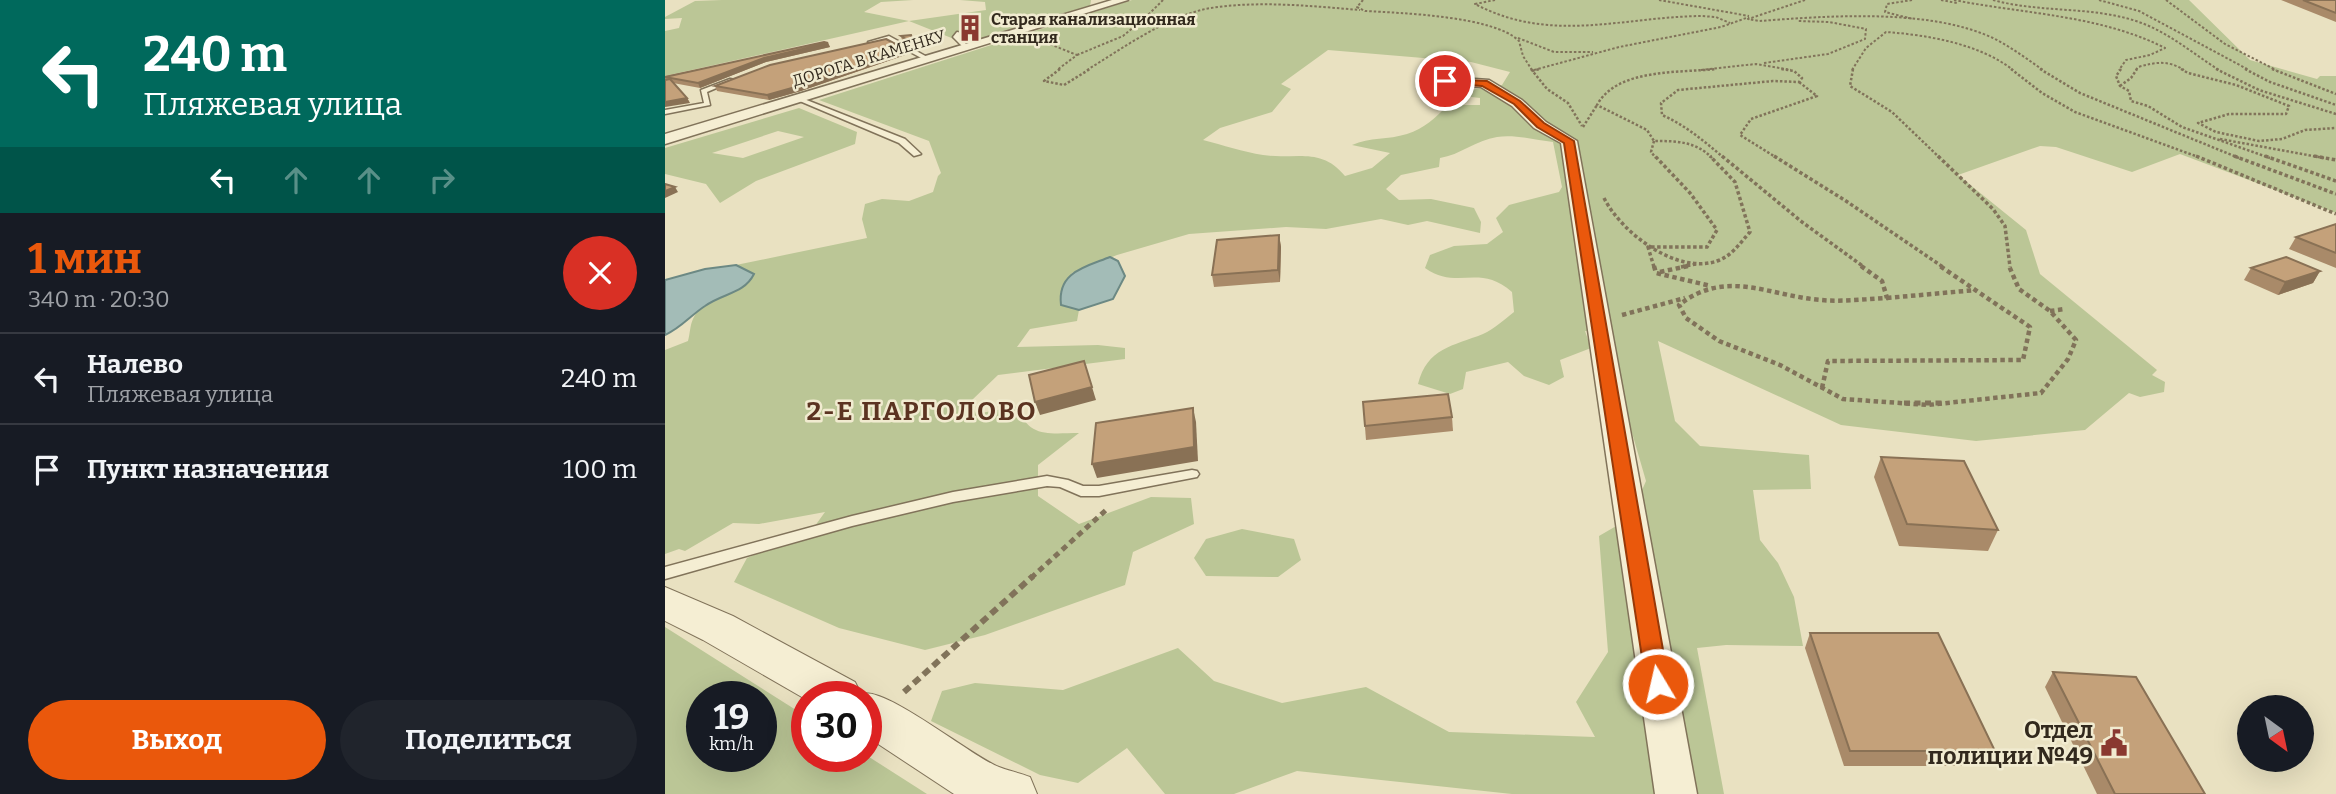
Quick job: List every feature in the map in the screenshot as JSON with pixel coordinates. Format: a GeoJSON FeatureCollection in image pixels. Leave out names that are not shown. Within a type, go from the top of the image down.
{"type":"FeatureCollection","features":[{"type":"Feature","properties":{"kind":"street","name":"ДОРОГА В КАМЕНКУ"},"geometry":{"type":"LineString","coordinates":[[665,139],[1123,0]]}},
{"type":"Feature","properties":{"kind":"street"},"geometry":{"type":"LineString","coordinates":[[1445,81],[1484,83],[1517,103],[1540,125],[1569,141],[1676,794]]}},
{"type":"Feature","properties":{"kind":"street"},"geometry":{"type":"LineString","coordinates":[[665,603],[718,628],[811,681]]}},
{"type":"Feature","properties":{"kind":"street"},"geometry":{"type":"LineString","coordinates":[[882,722],[923,745],[987,788],[1012,794]]}},
{"type":"Feature","properties":{"kind":"lane"},"geometry":{"type":"LineString","coordinates":[[960,33],[956,37],[966,47]]}},
{"type":"Feature","properties":{"kind":"lane"},"geometry":{"type":"LineString","coordinates":[[862,44],[889,38],[927,59]]}},
{"type":"Feature","properties":{"kind":"lane"},"geometry":{"type":"LineString","coordinates":[[665,112],[708,104],[703,91],[736,78]]}},
{"type":"Feature","properties":{"kind":"lane"},"geometry":{"type":"LineString","coordinates":[[797,98],[902,141],[917,154]]}},
{"type":"Feature","properties":{"kind":"lane"},"geometry":{"type":"LineString","coordinates":[[665,573],[838,524],[953,497],[1047,481],[1063,483],[1081,491],[1192,474]]}},
{"type":"Feature","properties":{"kind":"path"},"geometry":{"type":"LineString","coordinates":[[1163,0],[1123,36],[1077,55],[1044,80],[1064,85],[1173,22],[1205,9],[1244,6],[1324,7],[1428,15],[1497,28],[1535,49],[1563,55],[1611,49]]}},
{"type":"Feature","properties":{"kind":"path"},"geometry":{"type":"LineString","coordinates":[[1363,0],[1357,7],[1365,11]]}},
{"type":"Feature","properties":{"kind":"path"},"geometry":{"type":"LineString","coordinates":[[1495,0],[1475,4],[1492,15],[1532,26],[1583,26],[1690,16],[1721,17],[1730,23]]}},
{"type":"Feature","properties":{"kind":"path"},"geometry":{"type":"LineString","coordinates":[[1659,0],[1750,16]]}},
{"type":"Feature","properties":{"kind":"path"},"geometry":{"type":"LineString","coordinates":[[1532,71],[1611,49],[1777,11],[1805,0]]}},
{"type":"Feature","properties":{"kind":"path"},"geometry":{"type":"LineString","coordinates":[[1912,0],[1887,4],[1885,12],[1984,34],[2077,92],[2231,156],[2336,194]]}},
{"type":"Feature","properties":{"kind":"path"},"geometry":{"type":"LineString","coordinates":[[1941,0],[2116,29],[2151,39],[2165,48],[2126,60],[2116,76],[2120,86],[2129,91],[2131,100],[2148,106],[2182,127],[2202,135],[2336,181]]}},
{"type":"Feature","properties":{"kind":"path"},"geometry":{"type":"LineString","coordinates":[[1954,0],[1982,7]]}},
{"type":"Feature","properties":{"kind":"path"},"geometry":{"type":"LineString","coordinates":[[1993,0],[2043,10],[2135,20],[2164,34],[2234,79],[2295,103],[2336,114]]}},
{"type":"Feature","properties":{"kind":"path"},"geometry":{"type":"LineString","coordinates":[[2099,0],[2139,11],[2270,82],[2336,105]]}},
{"type":"Feature","properties":{"kind":"path"},"geometry":{"type":"LineString","coordinates":[[2166,0],[2187,19],[2250,59],[2298,81],[2336,94]]}},
{"type":"Feature","properties":{"kind":"path"},"geometry":{"type":"LineString","coordinates":[[1147,16],[1173,22]]}},
{"type":"Feature","properties":{"kind":"path"},"geometry":{"type":"LineString","coordinates":[[1583,127],[1599,99],[1621,84],[1637,78],[1828,54],[1865,39],[1866,29],[1829,22],[1748,19],[1750,16]]}},
{"type":"Feature","properties":{"kind":"path"},"geometry":{"type":"LineString","coordinates":[[1771,20],[1825,17],[1926,22]]}},
{"type":"Feature","properties":{"kind":"path"},"geometry":{"type":"LineString","coordinates":[[1712,286],[1689,294],[1679,305],[1686,318],[1719,341],[1780,365],[1843,399],[1928,405],[2041,393],[2068,359],[2077,340],[2050,311],[2019,289],[2009,265],[2005,226],[1993,209],[1892,112],[1850,86],[1849,75],[1867,47],[1877,36],[1886,32],[1916,34],[1981,52],[2000,60],[2055,103],[2207,160],[2336,214]]}},
{"type":"Feature","properties":{"kind":"path"},"geometry":{"type":"LineString","coordinates":[[1513,35],[1519,41],[1523,56],[1532,71],[1547,89],[1568,103],[1583,127],[1585,139]]}},
{"type":"Feature","properties":{"kind":"path"},"geometry":{"type":"LineString","coordinates":[[1003,36],[1039,40],[1077,55]]}},
{"type":"Feature","properties":{"kind":"path"},"geometry":{"type":"LineString","coordinates":[[2120,86],[2130,78],[2137,67],[2157,62],[2174,64],[2188,73],[2236,85],[2289,106],[2286,114],[2220,116],[2207,118],[2199,123],[2216,132],[2259,141],[2282,139],[2305,130],[2336,128]]}},
{"type":"Feature","properties":{"kind":"path"},"geometry":{"type":"LineString","coordinates":[[1756,64],[1794,71],[1802,78],[1799,82]]}},
{"type":"Feature","properties":{"kind":"path"},"geometry":{"type":"LineString","coordinates":[[1822,388],[1828,361],[2023,360],[2030,327],[1846,201],[1740,135],[1751,118],[1817,96],[1799,82],[1773,81],[1678,90],[1661,103],[1662,115],[1685,125],[1690,133],[1802,222],[1882,281],[1887,298]]}},
{"type":"Feature","properties":{"kind":"path"},"geometry":{"type":"LineString","coordinates":[[1597,105],[1647,130],[1654,141],[1651,152],[1690,193],[1717,230],[1707,247],[1648,247]]}},
{"type":"Feature","properties":{"kind":"path"},"geometry":{"type":"LineString","coordinates":[[2202,135],[2278,152],[2336,160]]}},
{"type":"Feature","properties":{"kind":"path"},"geometry":{"type":"LineString","coordinates":[[1654,141],[1682,141],[1706,152],[1735,182],[1750,232],[1727,258],[1655,273]]}},
{"type":"Feature","properties":{"kind":"path"},"geometry":{"type":"LineString","coordinates":[[1600,189],[1614,218],[1648,247],[1671,258],[1700,263]]}},
{"type":"Feature","properties":{"kind":"path"},"geometry":{"type":"LineString","coordinates":[[1648,247],[1655,273]]}},
{"type":"Feature","properties":{"kind":"path"},"geometry":{"type":"LineString","coordinates":[[1655,273],[1712,286],[1763,288],[1812,299],[1887,298],[1976,290]]}},
{"type":"Feature","properties":{"kind":"path"},"geometry":{"type":"LineString","coordinates":[[1599,325],[1641,308],[1686,298]]}},
{"type":"Feature","properties":{"kind":"path"},"geometry":{"type":"LineString","coordinates":[[2050,311],[2065,309]]}},
{"type":"Feature","properties":{"kind":"path"},"geometry":{"type":"LineString","coordinates":[[882,691],[1135,484]]}},
{"type":"Feature","properties":{"kind":"green space"},"geometry":{"type":"Polygon","coordinates":[[[913,0],[881,2],[864,12],[909,21],[665,76],[665,31],[679,28],[682,18],[665,17],[695,1],[913,0]]]}},
{"type":"Feature","properties":{"kind":"green space"},"geometry":{"type":"Polygon","coordinates":[[[960,0],[1091,0],[1090,7],[969,45],[909,21],[986,10],[985,2],[960,0]]]}},
{"type":"Feature","properties":{"kind":"green space"},"geometry":{"type":"Polygon","coordinates":[[[1132,0],[2189,0],[2250,60],[2317,79],[2320,76],[2336,76],[2336,213],[2180,154],[2132,172],[2056,147],[2040,146],[1958,175],[2026,230],[2040,274],[2157,370],[2152,375],[2165,382],[2164,392],[2140,397],[2129,393],[2085,430],[1976,441],[1841,425],[1658,341],[1675,421],[1700,446],[1809,455],[1811,489],[1753,490],[1760,540],[1778,563],[1794,597],[1803,646],[1726,645],[1697,648],[1724,794],[1512,794],[1297,771],[1234,794],[1165,794],[1127,748],[1078,783],[1040,775],[931,721],[942,691],[975,683],[1063,690],[1178,648],[1214,681],[1282,703],[1366,687],[1449,732],[1595,737],[1576,702],[1608,652],[1599,536],[1630,518],[1646,481],[1613,367],[1609,332],[1585,331],[1591,348],[1560,360],[1564,377],[1549,385],[1524,376],[1508,362],[1466,372],[1463,389],[1450,394],[1418,384],[1428,363],[1443,350],[1487,332],[1514,312],[1512,292],[1489,279],[1437,274],[1425,268],[1430,255],[1454,246],[1487,244],[1503,232],[1496,218],[1509,205],[1559,192],[1562,187],[1553,142],[1511,136],[1489,139],[1440,158],[1439,167],[1401,175],[1386,189],[1399,200],[1431,199],[1474,208],[1481,222],[1480,233],[1427,221],[1408,225],[1381,219],[1326,229],[1286,227],[1189,234],[1117,255],[1072,273],[1060,293],[1062,305],[1079,310],[1077,321],[1030,329],[1017,347],[1098,345],[1125,348],[1125,359],[998,375],[971,401],[976,414],[1018,406],[1022,417],[1034,429],[1050,433],[1079,433],[1038,465],[1038,496],[1079,524],[1151,497],[1191,498],[1194,524],[1133,552],[1125,585],[985,635],[925,650],[839,628],[734,582],[747,558],[812,530],[825,512],[759,524],[733,523],[685,551],[679,549],[665,554],[665,350],[688,341],[693,319],[705,305],[741,288],[754,274],[736,265],[867,238],[862,219],[865,204],[882,199],[909,201],[933,192],[941,173],[929,141],[819,100],[1132,0]],[[1328,50],[1281,84],[1291,89],[1272,112],[1220,128],[1203,140],[1263,155],[1317,157],[1336,167],[1345,176],[1372,168],[1390,153],[1352,145],[1413,132],[1448,105],[1480,105],[1480,98],[1463,96],[1470,90],[1502,85],[1510,72],[1471,62],[1328,50]]]}},
{"type":"Feature","properties":{"kind":"green space"},"geometry":{"type":"Polygon","coordinates":[[[799,108],[857,132],[855,144],[756,181],[720,203],[706,184],[665,174],[665,148],[799,108]],[[778,131],[712,153],[743,158],[804,137],[778,131]]]}},
{"type":"Feature","properties":{"kind":"green space"},"geometry":{"type":"Polygon","coordinates":[[[1242,529],[1294,539],[1301,560],[1278,577],[1206,576],[1194,558],[1206,539],[1242,529]]]}},
{"type":"Feature","properties":{"kind":"green space"},"geometry":{"type":"Polygon","coordinates":[[[665,627],[750,681],[686,681],[686,772],[777,772],[777,698],[791,707],[791,772],[882,772],[882,765],[927,794],[665,794],[665,627]]]}},
{"type":"Feature","properties":{"kind":"water"},"geometry":{"type":"Polygon","coordinates":[[[1110,257],[1118,261],[1125,276],[1113,299],[1079,310],[1061,305],[1063,285],[1068,278],[1082,268],[1110,257]]]}},
{"type":"Feature","properties":{"kind":"water"},"geometry":{"type":"Polygon","coordinates":[[[736,265],[754,274],[745,286],[705,306],[665,335],[665,280],[705,269],[736,265]]]}},
{"type":"Feature","properties":{"kind":"building"},"geometry":{"type":"Polygon","coordinates":[[[2303,0],[2336,0],[2336,13],[2303,0]]]}},
{"type":"Feature","properties":{"kind":"building"},"geometry":{"type":"Polygon","coordinates":[[[911,35],[913,43],[901,36],[911,35]]]}},
{"type":"Feature","properties":{"kind":"building"},"geometry":{"type":"Polygon","coordinates":[[[886,39],[907,50],[767,95],[715,86],[770,65],[886,39]]]}},
{"type":"Feature","properties":{"kind":"building"},"geometry":{"type":"Polygon","coordinates":[[[828,43],[764,58],[698,83],[665,77],[828,43]]]}},
{"type":"Feature","properties":{"kind":"building"},"geometry":{"type":"Polygon","coordinates":[[[670,79],[687,98],[665,102],[665,80],[670,79]]]}},
{"type":"Feature","properties":{"kind":"building"},"geometry":{"type":"Polygon","coordinates":[[[665,184],[675,187],[665,191],[665,184]]]}},
{"type":"Feature","properties":{"kind":"building"},"geometry":{"type":"Polygon","coordinates":[[[2336,224],[2336,253],[2296,237],[2336,224]]]}},
{"type":"Feature","properties":{"kind":"building"},"geometry":{"type":"Polygon","coordinates":[[[1279,235],[1278,270],[1212,275],[1217,240],[1279,235]]]}},
{"type":"Feature","properties":{"kind":"building"},"geometry":{"type":"Polygon","coordinates":[[[2286,257],[2320,271],[2285,282],[2251,268],[2286,257]]]}},
{"type":"Feature","properties":{"kind":"building"},"geometry":{"type":"Polygon","coordinates":[[[1084,361],[1092,387],[1035,402],[1029,375],[1084,361]]]}},
{"type":"Feature","properties":{"kind":"building"},"geometry":{"type":"Polygon","coordinates":[[[1448,394],[1452,417],[1365,426],[1363,402],[1448,394]]]}},
{"type":"Feature","properties":{"kind":"building"},"geometry":{"type":"Polygon","coordinates":[[[1193,408],[1194,447],[1092,464],[1096,423],[1193,408]]]}},
{"type":"Feature","properties":{"kind":"building"},"geometry":{"type":"Polygon","coordinates":[[[1881,457],[1964,461],[1998,530],[1907,524],[1881,457]]]}},
{"type":"Feature","properties":{"kind":"building"},"geometry":{"type":"Polygon","coordinates":[[[1810,633],[1938,633],[1995,751],[1850,751],[1810,633]]]}},
{"type":"Feature","properties":{"kind":"building","name":"Отдел полиции №49"},"geometry":{"type":"Polygon","coordinates":[[[2053,672],[2136,677],[2205,794],[2115,794],[2053,672]]]}},
{"type":"Feature","properties":{"kind":"place","name":"Старая канализационная станция"},"geometry":{"type":"Point","coordinates":[970,28]}},
{"type":"Feature","properties":{"kind":"place","name":"Отдел полиции №49"},"geometry":{"type":"Point","coordinates":[2114,743]}},
{"type":"Feature","properties":{"kind":"district","name":"2-Е ПАРГОЛОВО"},"geometry":{"type":"Point","coordinates":[922,411]}},
{"type":"Feature","properties":{"kind":"route"},"geometry":{"type":"LineString","coordinates":[[1445,81],[1484,83],[1517,103],[1540,125],[1569,141],[1658,684]]}}]}
